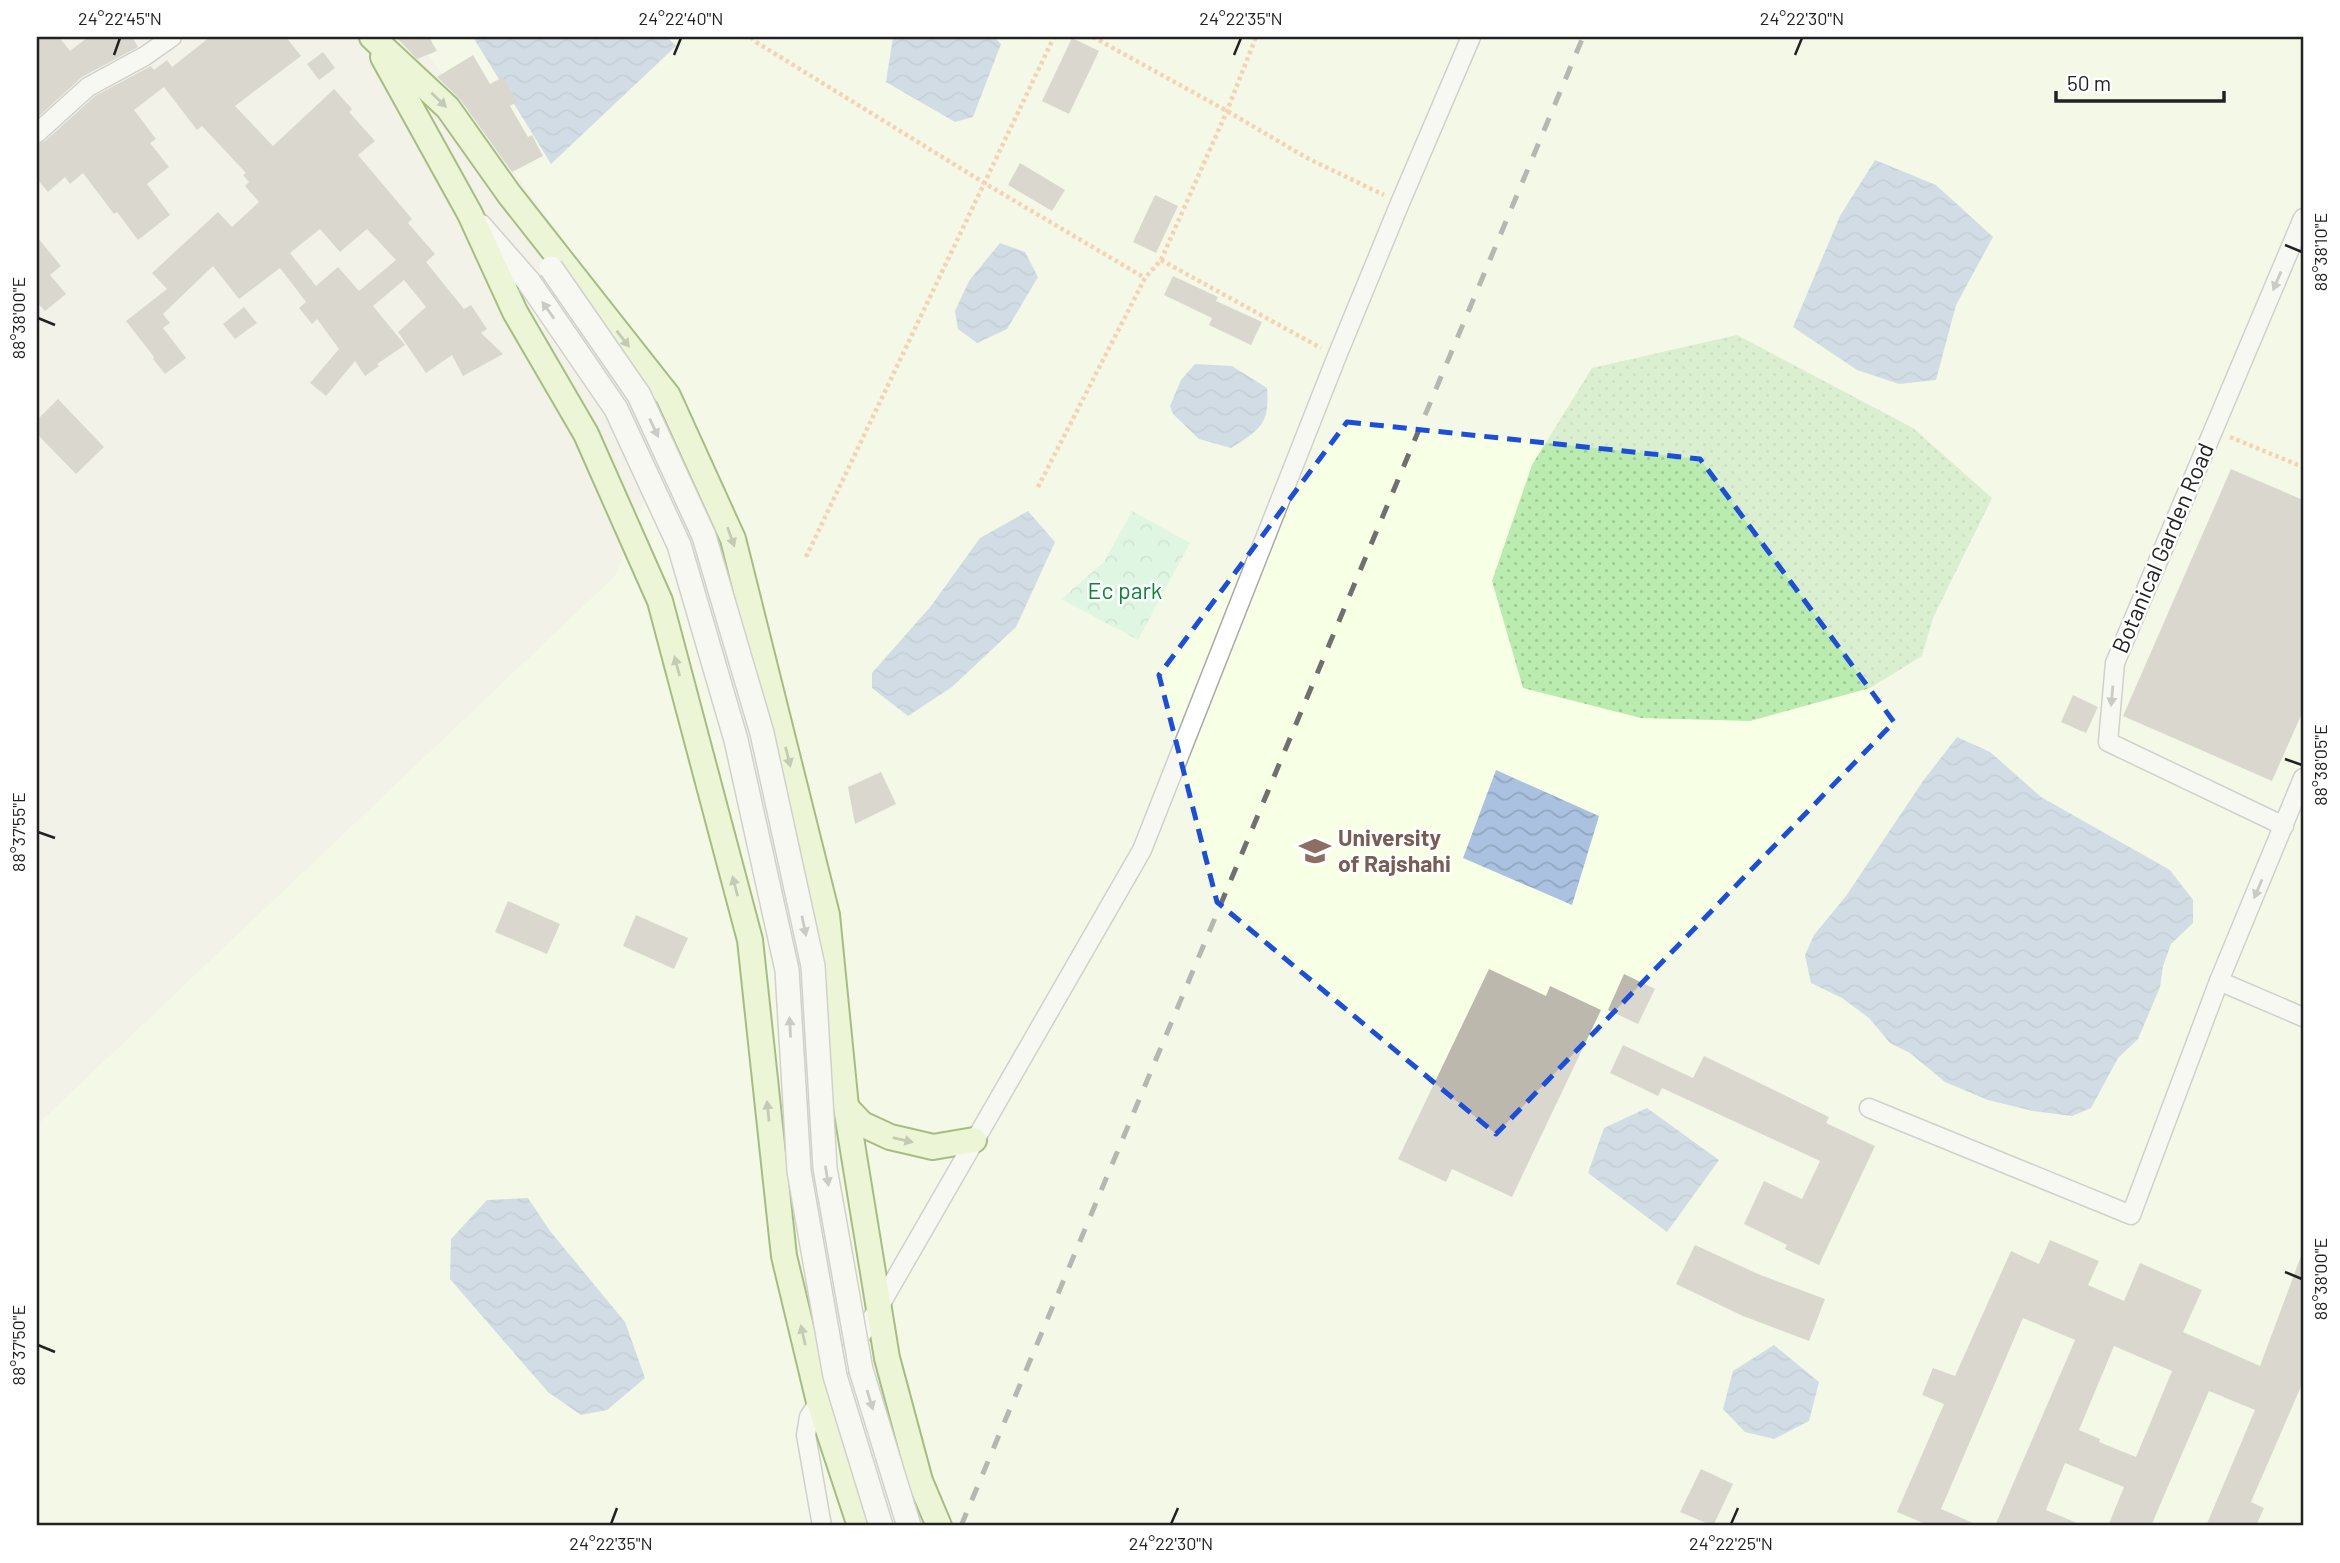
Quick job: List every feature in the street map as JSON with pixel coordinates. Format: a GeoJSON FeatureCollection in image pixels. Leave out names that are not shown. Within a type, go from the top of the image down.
{"type":"FeatureCollection","features":[{"type":"Feature","properties":{"kind":"main road"},"geometry":{"type":"LineString","coordinates":[[372,37],[448,108],[509,194],[668,396],[733,539],[827,915],[846,1107],[887,1358],[920,1481],[939,1526]]}},
{"type":"Feature","properties":{"kind":"main road"},"geometry":{"type":"LineString","coordinates":[[372,37],[470,214],[515,312],[586,434],[660,601],[750,940],[784,1256],[819,1402],[860,1526]]}},
{"type":"Feature","properties":{"kind":"main road"},"geometry":{"type":"LineString","coordinates":[[846,1107],[862,1124],[890,1137],[933,1147],[974,1140]]}},
{"type":"Feature","properties":{"kind":"street"},"geometry":{"type":"LineString","coordinates":[[37,133],[88,87],[145,56],[172,37]]}},
{"type":"Feature","properties":{"kind":"street"},"geometry":{"type":"LineString","coordinates":[[822,1526],[806,1435],[809,1417],[878,1307],[1142,850],[1337,356],[1471,37]]}},
{"type":"Feature","properties":{"kind":"street"},"geometry":{"type":"LineString","coordinates":[[509,194],[551,268],[639,395],[704,536],[762,733],[813,966],[825,1168],[861,1370],[909,1526]]}},
{"type":"Feature","properties":{"kind":"street"},"geometry":{"type":"LineString","coordinates":[[470,214],[528,282],[616,408],[679,545],[736,740],[787,970],[799,1171],[835,1377],[881,1526]]}},
{"type":"Feature","properties":{"kind":"street","name":"Botanical Garden Road"},"geometry":{"type":"LineString","coordinates":[[2284,826],[2108,742],[2115,663],[2303,218]]}},
{"type":"Feature","properties":{"kind":"street"},"geometry":{"type":"LineString","coordinates":[[1869,1108],[2131,1214],[2219,981],[2303,778]]}},
{"type":"Feature","properties":{"kind":"street"},"geometry":{"type":"LineString","coordinates":[[2219,981],[2303,1017]]}},
{"type":"Feature","properties":{"kind":"path"},"geometry":{"type":"LineString","coordinates":[[751,37],[986,184],[1145,278]]}},
{"type":"Feature","properties":{"kind":"path"},"geometry":{"type":"LineString","coordinates":[[806,557],[1054,37]]}},
{"type":"Feature","properties":{"kind":"path"},"geometry":{"type":"LineString","coordinates":[[1093,37],[1307,158],[1399,203]]}},
{"type":"Feature","properties":{"kind":"path"},"geometry":{"type":"LineString","coordinates":[[1038,487],[1145,278],[1161,260],[1227,111],[1256,37]]}},
{"type":"Feature","properties":{"kind":"path"},"geometry":{"type":"LineString","coordinates":[[1161,260],[1337,356]]}},
{"type":"Feature","properties":{"kind":"path"},"geometry":{"type":"LineString","coordinates":[[2227,436],[2303,467]]}},
{"type":"Feature","properties":{"kind":"highlighted area"},"geometry":{"type":"Polygon","coordinates":[[[1347,422],[1700,459],[1894,722],[1496,1134],[1217,902],[1159,675],[1347,422]]]}},
{"type":"Feature","properties":{"kind":"shaded area","name":"University of Rajshahi"},"geometry":{"type":"Polygon","coordinates":[[[415,37],[2303,37],[2303,1526],[37,1526],[37,1125],[615,576],[683,403],[415,37]]]}},
{"type":"Feature","properties":{"kind":"green space"},"geometry":{"type":"Polygon","coordinates":[[[1737,335],[1913,428],[1992,498],[1933,618],[1922,656],[1870,688],[1750,721],[1641,718],[1523,688],[1492,581],[1532,465],[1592,368],[1737,335]]]}},
{"type":"Feature","properties":{"kind":"green space","name":"Ec park"},"geometry":{"type":"Polygon","coordinates":[[[1132,511],[1190,543],[1138,640],[1061,599],[1104,562],[1132,511]]]}},
{"type":"Feature","properties":{"kind":"water"},"geometry":{"type":"Polygon","coordinates":[[[473,37],[667,37],[676,46],[551,164],[473,37]]]}},
{"type":"Feature","properties":{"kind":"water"},"geometry":{"type":"Polygon","coordinates":[[[893,37],[994,37],[1001,44],[973,117],[955,122],[886,82],[893,37]]]}},
{"type":"Feature","properties":{"kind":"water"},"geometry":{"type":"Polygon","coordinates":[[[1875,160],[1936,185],[1993,237],[1956,305],[1936,380],[1899,384],[1857,370],[1793,327],[1840,216],[1875,160]]]}},
{"type":"Feature","properties":{"kind":"water"},"geometry":{"type":"Polygon","coordinates":[[[1000,243],[1025,252],[1038,277],[1007,329],[977,343],[958,329],[955,311],[969,281],[1000,243]]]}},
{"type":"Feature","properties":{"kind":"water"},"geometry":{"type":"Polygon","coordinates":[[[1195,364],[1232,366],[1267,388],[1267,410],[1261,425],[1231,448],[1199,439],[1173,414],[1170,406],[1181,380],[1195,364]]]}},
{"type":"Feature","properties":{"kind":"water"},"geometry":{"type":"Polygon","coordinates":[[[1028,511],[1055,542],[1016,627],[952,687],[908,716],[872,688],[872,673],[931,606],[980,538],[1028,511]]]}},
{"type":"Feature","properties":{"kind":"water"},"geometry":{"type":"Polygon","coordinates":[[[1957,737],[1990,752],[2041,797],[2170,870],[2193,900],[2193,923],[2171,944],[2163,966],[2160,987],[2138,1039],[2118,1058],[2091,1108],[2072,1116],[2033,1111],[1988,1100],[1945,1082],[1910,1053],[1890,1043],[1869,1018],[1842,998],[1811,983],[1805,955],[1814,935],[1846,896],[1923,781],[1957,737]]]}},
{"type":"Feature","properties":{"kind":"water"},"geometry":{"type":"Polygon","coordinates":[[[1496,770],[1599,816],[1572,905],[1463,858],[1496,770]]]}},
{"type":"Feature","properties":{"kind":"water"},"geometry":{"type":"Polygon","coordinates":[[[1647,1108],[1719,1160],[1667,1232],[1588,1173],[1604,1128],[1647,1108]]]}},
{"type":"Feature","properties":{"kind":"water"},"geometry":{"type":"Polygon","coordinates":[[[528,1198],[550,1231],[625,1322],[645,1378],[607,1410],[581,1415],[548,1392],[450,1279],[451,1239],[487,1200],[528,1198]]]}},
{"type":"Feature","properties":{"kind":"water"},"geometry":{"type":"Polygon","coordinates":[[[1774,1345],[1819,1382],[1809,1421],[1774,1439],[1745,1432],[1723,1409],[1733,1371],[1774,1345]]]}},
{"type":"Feature","properties":{"kind":"building"},"geometry":{"type":"Polygon","coordinates":[[[37,37],[59,37],[70,51],[88,37],[132,37],[138,47],[82,77],[37,118],[37,37]]]}},
{"type":"Feature","properties":{"kind":"building"},"geometry":{"type":"Polygon","coordinates":[[[210,37],[286,37],[301,56],[235,106],[273,146],[334,89],[352,109],[349,112],[375,141],[358,155],[412,219],[408,223],[435,254],[426,262],[464,309],[471,305],[487,329],[481,333],[503,354],[463,376],[452,355],[426,373],[398,332],[426,307],[404,280],[373,306],[405,345],[377,364],[379,366],[365,376],[355,361],[326,396],[310,383],[339,349],[317,319],[312,324],[299,308],[306,302],[280,268],[239,299],[213,266],[163,314],[170,323],[163,328],[186,358],[165,374],[126,321],[167,289],[152,273],[218,212],[232,227],[259,202],[245,186],[249,182],[243,175],[246,173],[202,126],[197,130],[164,87],[134,110],[156,139],[150,143],[169,167],[147,184],[170,215],[138,240],[83,173],[70,184],[65,177],[48,192],[37,179],[37,144],[45,141],[95,96],[151,66],[154,70],[167,60],[172,67],[210,37]],[[320,229],[290,253],[316,286],[338,267],[359,291],[396,260],[367,229],[340,252],[320,229]]]}},
{"type":"Feature","properties":{"kind":"building"},"geometry":{"type":"Polygon","coordinates":[[[396,37],[429,37],[437,51],[417,59],[396,37]]]}},
{"type":"Feature","properties":{"kind":"building"},"geometry":{"type":"Polygon","coordinates":[[[1072,38],[1099,51],[1069,114],[1042,101],[1072,38]]]}},
{"type":"Feature","properties":{"kind":"building"},"geometry":{"type":"Polygon","coordinates":[[[323,52],[335,68],[319,80],[307,64],[323,52]]]}},
{"type":"Feature","properties":{"kind":"building"},"geometry":{"type":"Polygon","coordinates":[[[473,55],[490,84],[503,77],[517,102],[510,106],[528,137],[532,135],[543,156],[512,172],[460,99],[437,77],[473,55]]]}},
{"type":"Feature","properties":{"kind":"building"},"geometry":{"type":"Polygon","coordinates":[[[1020,163],[1065,190],[1052,211],[1008,185],[1020,163]]]}},
{"type":"Feature","properties":{"kind":"building"},"geometry":{"type":"Polygon","coordinates":[[[1155,195],[1178,206],[1156,253],[1133,242],[1155,195]]]}},
{"type":"Feature","properties":{"kind":"building"},"geometry":{"type":"Polygon","coordinates":[[[37,237],[61,266],[50,275],[66,294],[45,311],[37,302],[37,237]]]}},
{"type":"Feature","properties":{"kind":"building"},"geometry":{"type":"Polygon","coordinates":[[[1173,276],[1218,297],[1216,301],[1262,322],[1251,345],[1209,325],[1212,318],[1164,295],[1173,276]]]}},
{"type":"Feature","properties":{"kind":"building"},"geometry":{"type":"Polygon","coordinates":[[[244,307],[257,323],[235,339],[223,324],[244,307]]]}},
{"type":"Feature","properties":{"kind":"building"},"geometry":{"type":"Polygon","coordinates":[[[58,399],[104,447],[76,474],[37,434],[37,420],[58,399]]]}},
{"type":"Feature","properties":{"kind":"building"},"geometry":{"type":"Polygon","coordinates":[[[2231,469],[2303,500],[2303,711],[2272,781],[2123,716],[2231,469]]]}},
{"type":"Feature","properties":{"kind":"building"},"geometry":{"type":"Polygon","coordinates":[[[2073,695],[2098,707],[2086,733],[2061,722],[2073,695]]]}},
{"type":"Feature","properties":{"kind":"building"},"geometry":{"type":"Polygon","coordinates":[[[881,772],[896,804],[855,824],[848,787],[881,772]]]}},
{"type":"Feature","properties":{"kind":"building"},"geometry":{"type":"Polygon","coordinates":[[[508,901],[560,924],[547,954],[495,932],[508,901]]]}},
{"type":"Feature","properties":{"kind":"building"},"geometry":{"type":"Polygon","coordinates":[[[636,915],[688,938],[674,969],[623,946],[636,915]]]}},
{"type":"Feature","properties":{"kind":"building"},"geometry":{"type":"Polygon","coordinates":[[[1489,969],[1546,996],[1550,986],[1601,1010],[1512,1197],[1452,1169],[1446,1182],[1398,1159],[1489,969]]]}},
{"type":"Feature","properties":{"kind":"building"},"geometry":{"type":"Polygon","coordinates":[[[1624,974],[1655,989],[1638,1024],[1608,1010],[1624,974]]]}},
{"type":"Feature","properties":{"kind":"building"},"geometry":{"type":"Polygon","coordinates":[[[1623,1045],[1693,1078],[1704,1056],[1829,1117],[1826,1123],[1875,1146],[1819,1265],[1785,1249],[1787,1245],[1744,1224],[1764,1181],[1802,1199],[1820,1161],[1662,1088],[1658,1096],[1610,1073],[1623,1045]]]}},
{"type":"Feature","properties":{"kind":"building"},"geometry":{"type":"Polygon","coordinates":[[[2050,1240],[2099,1261],[2088,1285],[2124,1301],[2140,1263],[2202,1290],[2183,1332],[2260,1366],[2303,1256],[2303,1382],[2251,1502],[2264,1508],[2256,1526],[2206,1526],[2255,1410],[2209,1391],[2151,1526],[2108,1526],[2124,1487],[2065,1463],[2046,1510],[2084,1526],[1995,1526],[2075,1340],[2023,1318],[1941,1509],[1980,1526],[1930,1526],[1897,1512],[1944,1404],[1922,1395],[1933,1368],[1955,1376],[2011,1251],[2039,1264],[2050,1240]],[[2114,1346],[2079,1430],[2100,1439],[2099,1442],[2136,1457],[2172,1371],[2114,1346]]]}},
{"type":"Feature","properties":{"kind":"building"},"geometry":{"type":"Polygon","coordinates":[[[1695,1245],[1758,1274],[1825,1299],[1809,1341],[1743,1316],[1676,1284],[1695,1245]]]}},
{"type":"Feature","properties":{"kind":"building"},"geometry":{"type":"Polygon","coordinates":[[[1701,1469],[1733,1484],[1713,1526],[1680,1512],[1701,1469]]]}},
{"type":"Feature","properties":{"kind":"railway"},"geometry":{"type":"LineString","coordinates":[[961,1526],[1583,37]]}},
{"type":"Feature","properties":{"kind":"place","name":"University of Rajshahi"},"geometry":{"type":"Point","coordinates":[1315,851]}}]}
